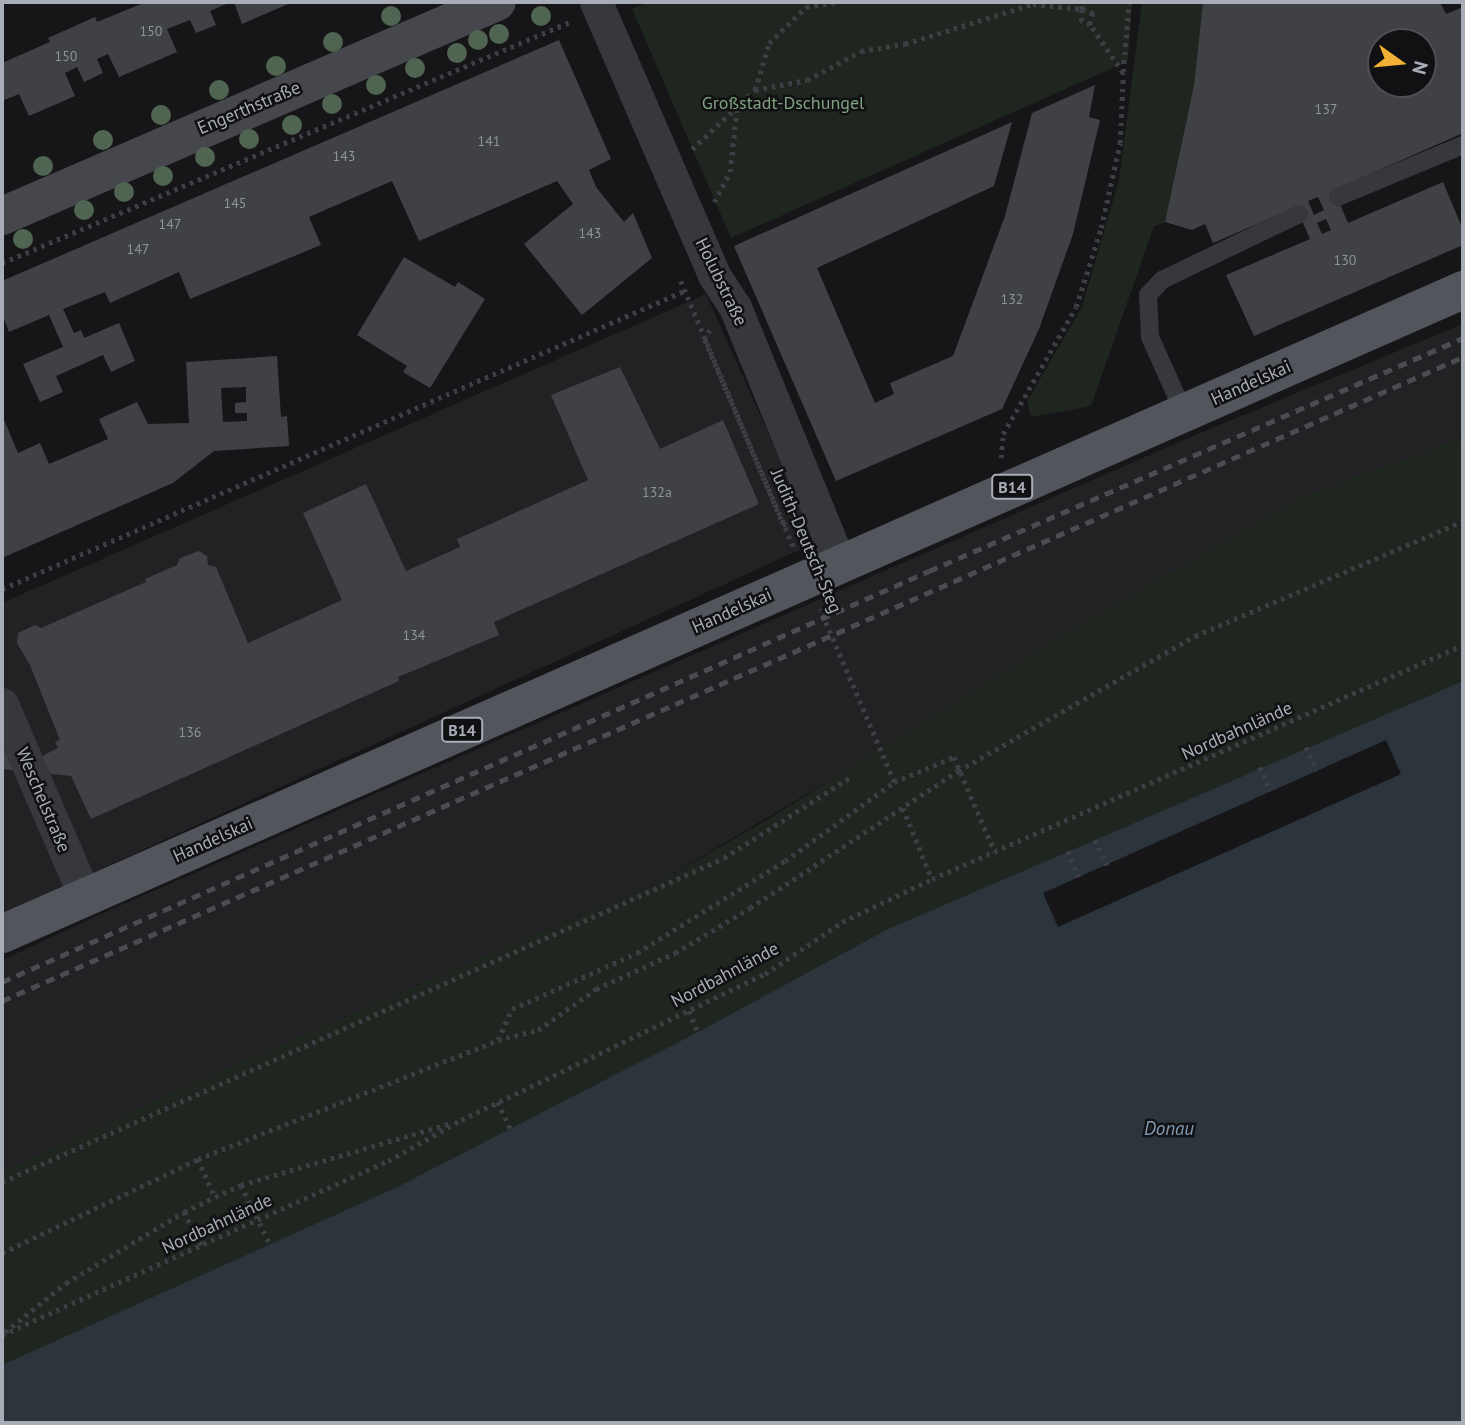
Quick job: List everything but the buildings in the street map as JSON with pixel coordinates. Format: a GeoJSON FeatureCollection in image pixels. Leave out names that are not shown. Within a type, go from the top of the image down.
{"type":"FeatureCollection","features":[{"type":"Feature","properties":{"kind":"main road","name":"Handelskai"},"geometry":{"type":"LineString","coordinates":[[2,934],[1463,290]]}},
{"type":"Feature","properties":{"kind":"street","name":"Engerthstraße"},"geometry":{"type":"LineString","coordinates":[[2,216],[497,2]]}},
{"type":"Feature","properties":{"kind":"street","name":"Holubstraße"},"geometry":{"type":"LineString","coordinates":[[599,5],[714,275],[735,307],[840,564]]}},
{"type":"Feature","properties":{"kind":"street","name":"Weschelstraße"},"geometry":{"type":"LineString","coordinates":[[2,704],[85,897]]}},
{"type":"Feature","properties":{"kind":"lane"},"geometry":{"type":"LineString","coordinates":[[1338,197],[1463,145]]}},
{"type":"Feature","properties":{"kind":"lane"},"geometry":{"type":"LineString","coordinates":[[1184,413],[1150,337],[1148,295],[1162,280],[1299,214]]}},
{"type":"Feature","properties":{"kind":"path"},"geometry":{"type":"LineString","coordinates":[[755,90],[769,43],[806,7],[836,2]]}},
{"type":"Feature","properties":{"kind":"path"},"geometry":{"type":"LineString","coordinates":[[1081,2],[1081,21],[1090,25],[1123,73]]}},
{"type":"Feature","properties":{"kind":"path"},"geometry":{"type":"LineString","coordinates":[[997,494],[1003,434],[1076,307],[1101,228],[1120,143],[1129,2]]}},
{"type":"Feature","properties":{"kind":"path"},"geometry":{"type":"LineString","coordinates":[[664,158],[691,150],[755,90],[807,80],[861,51],[905,44],[1033,4],[1082,9],[1093,13],[1090,25]]}},
{"type":"Feature","properties":{"kind":"path"},"geometry":{"type":"LineString","coordinates":[[2,263],[599,5]]}},
{"type":"Feature","properties":{"kind":"path"},"geometry":{"type":"LineString","coordinates":[[730,172],[737,106]]}},
{"type":"Feature","properties":{"kind":"path"},"geometry":{"type":"LineString","coordinates":[[2,589],[684,291]]}},
{"type":"Feature","properties":{"kind":"path","name":"Judith-Deutsch-Steg"},"geometry":{"type":"LineString","coordinates":[[720,328],[712,326],[705,340],[797,555]]}},
{"type":"Feature","properties":{"kind":"path"},"geometry":{"type":"LineString","coordinates":[[2,1253],[198,1159],[498,1040],[538,1030],[597,989],[675,953],[958,771],[1195,636],[1463,521]]}},
{"type":"Feature","properties":{"kind":"path","name":"Judith-Deutsch-Steg"},"geometry":{"type":"LineString","coordinates":[[818,605],[894,782]]}},
{"type":"Feature","properties":{"kind":"path","name":"Nordbahnlände"},"geometry":{"type":"LineString","coordinates":[[2,1335],[203,1247],[388,1161],[461,1120],[765,974],[842,922],[932,879],[1463,645]]}},
{"type":"Feature","properties":{"kind":"path"},"geometry":{"type":"LineString","coordinates":[[1306,747],[1317,771]]}},
{"type":"Feature","properties":{"kind":"path"},"geometry":{"type":"LineString","coordinates":[[498,1040],[512,1009],[637,953],[785,861],[894,782],[954,757],[995,852]]}},
{"type":"Feature","properties":{"kind":"path"},"geometry":{"type":"LineString","coordinates":[[1259,767],[1271,791]]}},
{"type":"Feature","properties":{"kind":"path"},"geometry":{"type":"LineString","coordinates":[[2,1182],[724,858],[852,776]]}},
{"type":"Feature","properties":{"kind":"path"},"geometry":{"type":"LineString","coordinates":[[903,808],[932,879]]}},
{"type":"Feature","properties":{"kind":"path"},"geometry":{"type":"LineString","coordinates":[[1095,840],[1107,865]]}},
{"type":"Feature","properties":{"kind":"path"},"geometry":{"type":"LineString","coordinates":[[1068,851],[1080,877]]}},
{"type":"Feature","properties":{"kind":"path"},"geometry":{"type":"LineString","coordinates":[[689,1011],[698,1032]]}},
{"type":"Feature","properties":{"kind":"path"},"geometry":{"type":"LineString","coordinates":[[498,1102],[510,1128]]}},
{"type":"Feature","properties":{"kind":"path"},"geometry":{"type":"LineString","coordinates":[[2,1335],[66,1283],[184,1212],[215,1197],[242,1185],[461,1120]]}},
{"type":"Feature","properties":{"kind":"path"},"geometry":{"type":"LineString","coordinates":[[198,1159],[215,1197]]}},
{"type":"Feature","properties":{"kind":"path"},"geometry":{"type":"LineString","coordinates":[[242,1185],[270,1244]]}},
{"type":"Feature","properties":{"kind":"path"},"geometry":{"type":"LineString","coordinates":[[184,1212],[203,1247]]}},
{"type":"Feature","properties":{"kind":"shaded area"},"geometry":{"type":"Polygon","coordinates":[[[706,294],[817,542],[2,914],[2,603],[706,294]]]}},
{"type":"Feature","properties":{"kind":"shaded area"},"geometry":{"type":"Polygon","coordinates":[[[1463,324],[1463,438],[893,743],[652,886],[184,1087],[2,1172],[2,960],[112,909],[1193,436],[1463,324]]]}},
{"type":"Feature","properties":{"kind":"green space","name":"Großstadt-Dschungel"},"geometry":{"type":"Polygon","coordinates":[[[649,2],[1132,2],[1128,61],[731,238],[632,9],[649,2]]]}},
{"type":"Feature","properties":{"kind":"green space"},"geometry":{"type":"Polygon","coordinates":[[[1142,2],[1203,2],[1194,85],[1165,222],[1154,226],[1091,406],[1031,417],[1027,401],[1082,307],[1119,180],[1142,2]]]}},
{"type":"Feature","properties":{"kind":"green space"},"geometry":{"type":"Polygon","coordinates":[[[1463,438],[1463,681],[886,930],[698,1032],[399,1186],[2,1365],[2,1172],[184,1087],[652,886],[770,818],[1064,634],[1303,496],[1463,438]]]}},
{"type":"Feature","properties":{"kind":"water","name":"Donau"},"geometry":{"type":"Polygon","coordinates":[[[1463,681],[1463,1423],[2,1423],[2,1365],[399,1186],[698,1032],[886,930],[1463,681]]]}},
{"type":"Feature","properties":{"kind":"pier"},"geometry":{"type":"Polygon","coordinates":[[[1386,740],[1401,774],[1058,927],[1043,893],[1386,740]]]}},
{"type":"Feature","properties":{"kind":"railway"},"geometry":{"type":"LineString","coordinates":[[2,982],[929,571],[1463,338]]}},
{"type":"Feature","properties":{"kind":"railway"},"geometry":{"type":"LineString","coordinates":[[2,1001],[1463,357]]}}]}
